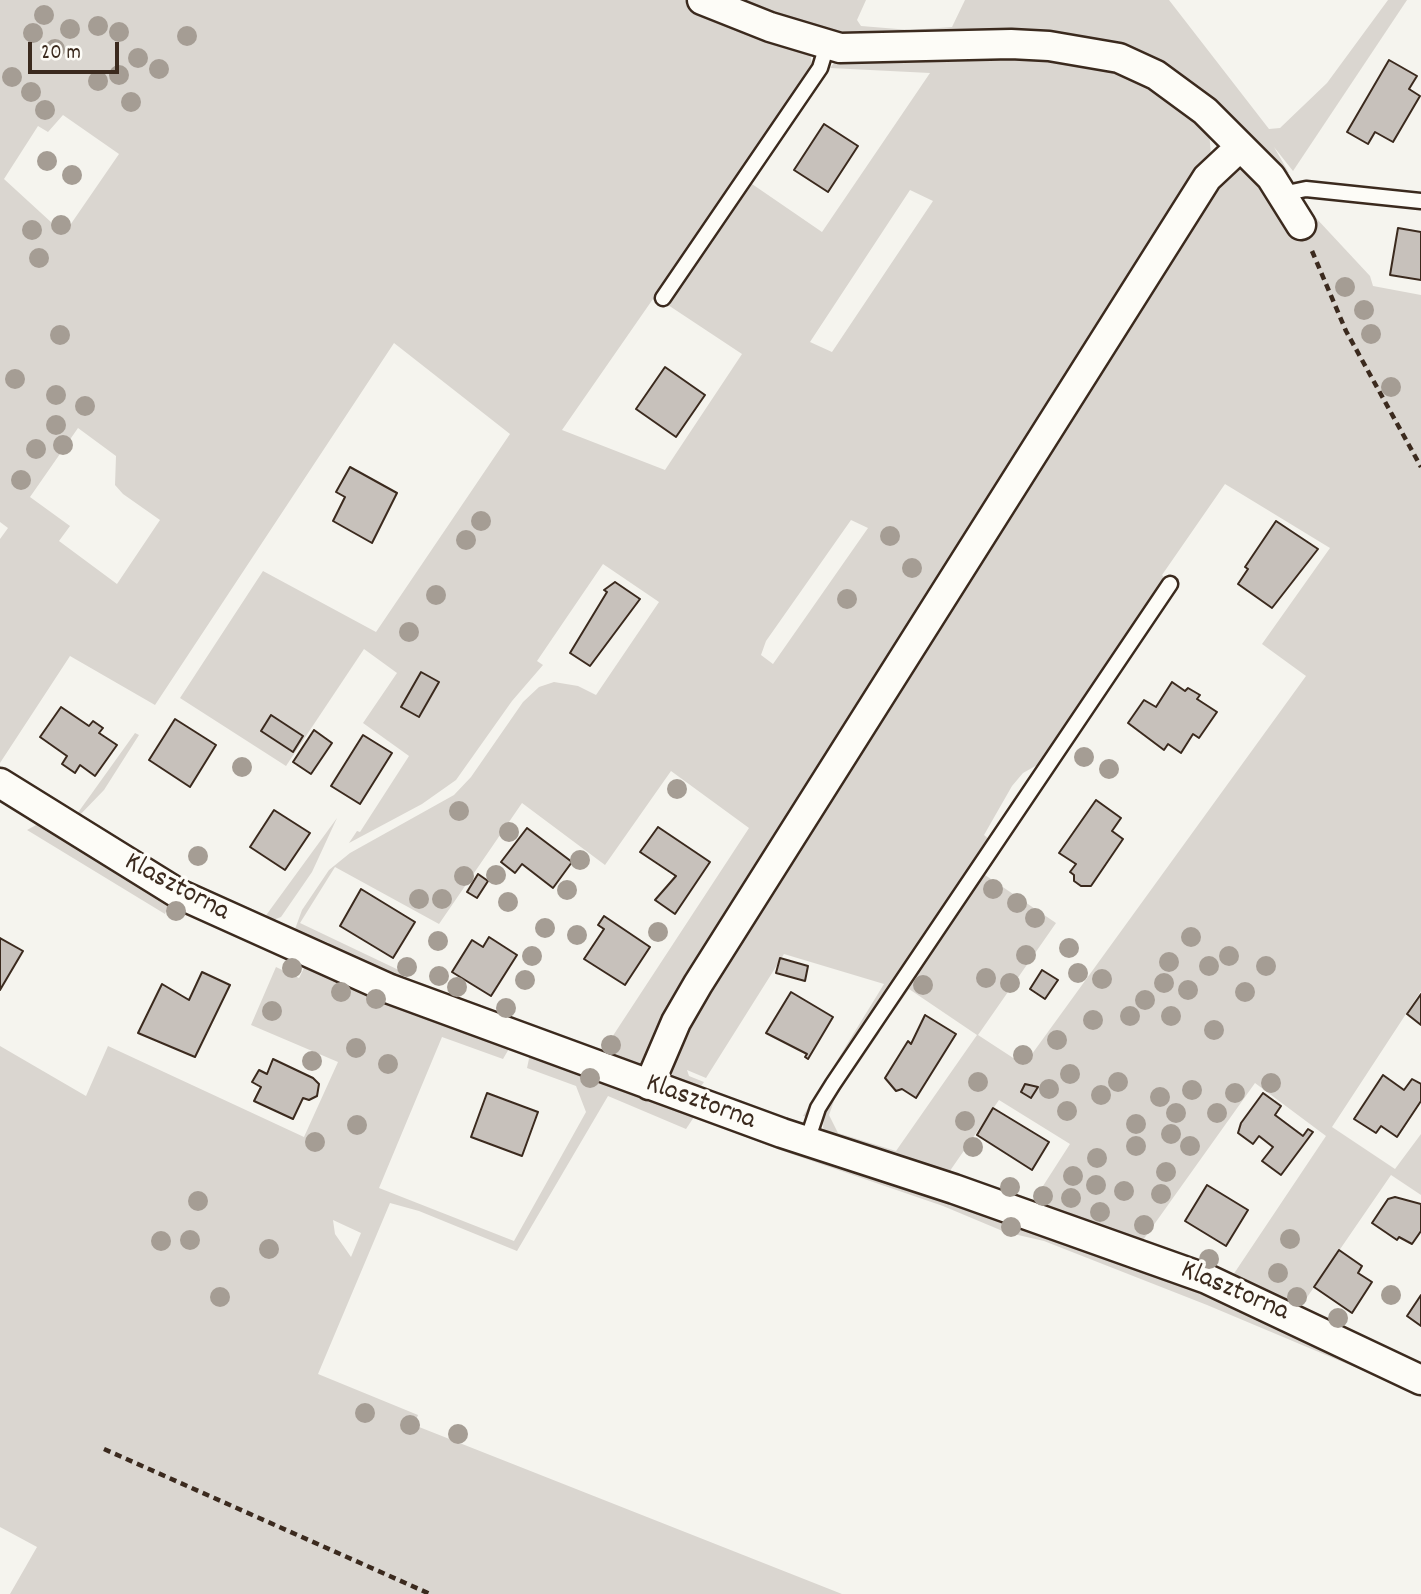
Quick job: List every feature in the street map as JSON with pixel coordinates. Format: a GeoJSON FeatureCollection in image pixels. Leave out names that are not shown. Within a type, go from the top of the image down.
{"type":"FeatureCollection","features":[{"type":"Feature","properties":{"kind":"street"},"geometry":{"type":"LineString","coordinates":[[702,0],[770,27],[827,45],[871,48],[1012,44],[1049,46],[1109,56],[1156,75],[1212,117],[1239,148],[1264,170],[1301,225]]}},
{"type":"Feature","properties":{"kind":"street"},"geometry":{"type":"LineString","coordinates":[[649,1085],[664,1049],[698,984],[1203,185],[1219,165],[1239,148]]}},
{"type":"Feature","properties":{"kind":"street","name":"Klasztorna"},"geometry":{"type":"LineString","coordinates":[[0,783],[121,860],[205,907],[398,992],[807,1142],[1015,1210],[1207,1279],[1282,1312],[1421,1380]]}},
{"type":"Feature","properties":{"kind":"lane"},"geometry":{"type":"LineString","coordinates":[[663,298],[820,68],[827,45]]}},
{"type":"Feature","properties":{"kind":"lane"},"geometry":{"type":"LineString","coordinates":[[1282,194],[1306,189],[1421,201]]}},
{"type":"Feature","properties":{"kind":"lane"},"geometry":{"type":"LineString","coordinates":[[807,1142],[818,1108],[845,1065],[955,907],[1170,584]]}},
{"type":"Feature","properties":{"kind":"path"},"geometry":{"type":"LineString","coordinates":[[1301,225],[1346,331],[1421,467]]}},
{"type":"Feature","properties":{"kind":"path"},"geometry":{"type":"LineString","coordinates":[[104,1449],[430,1594]]}},
{"type":"Feature","properties":{"kind":"shaded area"},"geometry":{"type":"Polygon","coordinates":[[[0,0],[684,0],[810,53],[812,66],[805,80],[562,430],[665,470],[742,354],[668,305],[752,184],[822,232],[930,73],[830,68],[839,57],[978,51],[1129,70],[1209,130],[1211,156],[640,1066],[601,1054],[749,828],[671,771],[605,865],[522,803],[439,924],[335,867],[300,923],[405,973],[395,983],[326,952],[329,943],[312,936],[309,939],[294,932],[302,910],[329,870],[350,853],[454,795],[471,777],[523,702],[539,687],[554,682],[578,686],[596,695],[659,602],[603,564],[537,661],[543,665],[512,701],[456,780],[422,804],[349,843],[357,831],[360,832],[409,756],[363,723],[397,673],[364,649],[286,766],[180,698],[263,571],[376,632],[510,434],[394,343],[155,705],[70,656],[0,763],[0,539],[8,528],[0,522],[0,0]],[[63,115],[48,132],[38,126],[4,179],[64,234],[119,154],[63,115]],[[910,190],[810,342],[832,352],[933,201],[910,190]],[[78,428],[30,497],[70,526],[59,541],[117,584],[160,520],[123,494],[115,485],[116,456],[78,428]],[[851,520],[766,641],[761,655],[773,664],[868,528],[851,520]]]}},
{"type":"Feature","properties":{"kind":"shaded area"},"geometry":{"type":"Polygon","coordinates":[[[719,0],[866,0],[857,20],[861,26],[910,30],[952,27],[965,0],[1169,0],[1269,129],[1280,128],[1327,83],[1388,0],[1407,0],[1293,171],[1274,147],[1289,173],[1285,174],[1153,65],[840,39],[719,0]]]}},
{"type":"Feature","properties":{"kind":"shaded area"},"geometry":{"type":"Polygon","coordinates":[[[1240,169],[1250,173],[1311,222],[1316,218],[1370,276],[1373,286],[1421,295],[1421,991],[1332,1127],[1395,1169],[1421,1134],[1421,1195],[1391,1175],[1299,1309],[1231,1278],[1326,1136],[1255,1083],[1143,1240],[1145,1242],[1137,1246],[1029,1207],[1030,1199],[1034,1200],[1070,1144],[999,1100],[945,1178],[826,1133],[823,1128],[830,1099],[875,1033],[880,1032],[835,1098],[829,1115],[838,1133],[896,1151],[977,1035],[909,989],[891,1015],[886,1015],[1013,832],[985,875],[1056,923],[978,1035],[1024,1065],[1306,676],[1262,644],[1330,548],[1225,484],[1162,575],[1167,580],[1046,760],[1023,773],[1012,786],[984,835],[991,841],[862,1027],[807,1117],[803,1116],[884,984],[784,954],[706,1078],[687,1070],[689,1076],[704,1082],[699,1089],[670,1079],[669,1068],[690,1013],[1229,170],[1240,169]]]}},
{"type":"Feature","properties":{"kind":"shaded area"},"geometry":{"type":"Polygon","coordinates":[[[135,733],[139,735],[104,790],[77,818],[0,775],[0,766],[77,814],[135,733]]]}},
{"type":"Feature","properties":{"kind":"shaded area"},"geometry":{"type":"Polygon","coordinates":[[[337,818],[312,872],[281,917],[263,924],[267,914],[337,818]]]}},
{"type":"Feature","properties":{"kind":"shaded area"},"geometry":{"type":"Polygon","coordinates":[[[38,824],[46,826],[170,901],[165,914],[27,830],[38,824]]]}},
{"type":"Feature","properties":{"kind":"shaded area"},"geometry":{"type":"Polygon","coordinates":[[[306,964],[510,1047],[503,1059],[442,1037],[379,1188],[514,1241],[586,1112],[576,1086],[527,1068],[530,1054],[1176,1277],[1421,1387],[1421,1395],[1207,1305],[1044,1241],[1005,1232],[943,1206],[780,1150],[694,1117],[686,1129],[608,1096],[517,1251],[419,1211],[390,1203],[318,1374],[418,1415],[414,1425],[842,1594],[10,1594],[37,1547],[0,1527],[0,1046],[86,1096],[108,1046],[304,1137],[338,1062],[251,1025],[276,967],[299,978],[306,964]],[[333,1220],[335,1234],[351,1257],[361,1233],[333,1220]]]}},
{"type":"Feature","properties":{"kind":"building"},"geometry":{"type":"Polygon","coordinates":[[[1389,60],[1417,76],[1409,89],[1420,96],[1393,142],[1375,132],[1368,144],[1347,132],[1389,60]]]}},
{"type":"Feature","properties":{"kind":"building"},"geometry":{"type":"Polygon","coordinates":[[[824,124],[858,146],[828,192],[794,170],[824,124]]]}},
{"type":"Feature","properties":{"kind":"building"},"geometry":{"type":"Polygon","coordinates":[[[1398,228],[1421,232],[1421,280],[1390,275],[1398,228]]]}},
{"type":"Feature","properties":{"kind":"building"},"geometry":{"type":"Polygon","coordinates":[[[665,367],[705,395],[676,437],[636,409],[665,367]]]}},
{"type":"Feature","properties":{"kind":"building"},"geometry":{"type":"Polygon","coordinates":[[[350,467],[397,493],[372,543],[333,521],[345,497],[336,492],[350,467]]]}},
{"type":"Feature","properties":{"kind":"building"},"geometry":{"type":"Polygon","coordinates":[[[1276,521],[1318,549],[1272,608],[1238,584],[1248,569],[1245,567],[1276,521]]]}},
{"type":"Feature","properties":{"kind":"building"},"geometry":{"type":"Polygon","coordinates":[[[615,582],[640,599],[590,666],[570,653],[607,592],[604,590],[615,582]]]}},
{"type":"Feature","properties":{"kind":"building"},"geometry":{"type":"Polygon","coordinates":[[[421,672],[439,682],[419,717],[401,707],[421,672]]]}},
{"type":"Feature","properties":{"kind":"building"},"geometry":{"type":"Polygon","coordinates":[[[1172,682],[1185,691],[1188,688],[1200,695],[1197,699],[1217,712],[1199,738],[1193,734],[1181,753],[1168,744],[1164,750],[1128,723],[1144,700],[1156,707],[1172,682]]]}},
{"type":"Feature","properties":{"kind":"building"},"geometry":{"type":"Polygon","coordinates":[[[61,707],[89,726],[93,721],[103,728],[99,733],[117,745],[95,776],[80,765],[75,773],[62,764],[67,756],[40,737],[61,707]]]}},
{"type":"Feature","properties":{"kind":"building"},"geometry":{"type":"Polygon","coordinates":[[[271,715],[303,736],[293,752],[261,731],[271,715]]]}},
{"type":"Feature","properties":{"kind":"building"},"geometry":{"type":"Polygon","coordinates":[[[175,719],[216,745],[190,787],[149,760],[175,719]]]}},
{"type":"Feature","properties":{"kind":"building"},"geometry":{"type":"Polygon","coordinates":[[[314,730],[332,743],[311,774],[293,762],[314,730]]]}},
{"type":"Feature","properties":{"kind":"building"},"geometry":{"type":"Polygon","coordinates":[[[363,735],[392,753],[360,804],[331,786],[363,735]]]}},
{"type":"Feature","properties":{"kind":"building"},"geometry":{"type":"Polygon","coordinates":[[[1096,800],[1121,818],[1112,831],[1123,839],[1091,886],[1081,886],[1074,881],[1074,875],[1070,872],[1076,864],[1059,853],[1096,800]]]}},
{"type":"Feature","properties":{"kind":"building"},"geometry":{"type":"Polygon","coordinates":[[[274,810],[310,833],[285,870],[250,847],[274,810]]]}},
{"type":"Feature","properties":{"kind":"building"},"geometry":{"type":"Polygon","coordinates":[[[658,827],[710,862],[675,914],[655,900],[676,876],[640,852],[658,827]]]}},
{"type":"Feature","properties":{"kind":"building"},"geometry":{"type":"Polygon","coordinates":[[[527,828],[572,862],[553,888],[522,864],[515,873],[501,862],[527,828]]]}},
{"type":"Feature","properties":{"kind":"building"},"geometry":{"type":"Polygon","coordinates":[[[478,874],[488,881],[477,898],[467,892],[478,874]]]}},
{"type":"Feature","properties":{"kind":"building"},"geometry":{"type":"Polygon","coordinates":[[[361,889],[415,922],[393,958],[340,926],[361,889]]]}},
{"type":"Feature","properties":{"kind":"building"},"geometry":{"type":"Polygon","coordinates":[[[604,916],[650,947],[625,985],[584,959],[604,929],[598,925],[604,916]]]}},
{"type":"Feature","properties":{"kind":"building"},"geometry":{"type":"Polygon","coordinates":[[[489,937],[517,955],[491,996],[452,972],[472,940],[483,947],[489,937]]]}},
{"type":"Feature","properties":{"kind":"building"},"geometry":{"type":"Polygon","coordinates":[[[0,938],[23,951],[0,990],[0,938]]]}},
{"type":"Feature","properties":{"kind":"building"},"geometry":{"type":"Polygon","coordinates":[[[780,958],[808,966],[805,981],[776,973],[780,958]]]}},
{"type":"Feature","properties":{"kind":"building"},"geometry":{"type":"Polygon","coordinates":[[[1042,970],[1058,980],[1045,999],[1030,989],[1042,970]]]}},
{"type":"Feature","properties":{"kind":"building"},"geometry":{"type":"Polygon","coordinates":[[[202,972],[230,985],[195,1057],[138,1033],[162,984],[189,1000],[202,972]]]}},
{"type":"Feature","properties":{"kind":"building"},"geometry":{"type":"Polygon","coordinates":[[[791,992],[833,1017],[808,1059],[805,1057],[807,1054],[766,1033],[791,992]]]}},
{"type":"Feature","properties":{"kind":"building"},"geometry":{"type":"Polygon","coordinates":[[[1421,994],[1421,1025],[1407,1014],[1421,994]]]}},
{"type":"Feature","properties":{"kind":"building"},"geometry":{"type":"Polygon","coordinates":[[[925,1015],[956,1034],[916,1098],[902,1089],[896,1091],[885,1078],[908,1041],[911,1044],[925,1015]]]}},
{"type":"Feature","properties":{"kind":"building"},"geometry":{"type":"Polygon","coordinates":[[[273,1059],[313,1078],[319,1084],[317,1096],[309,1100],[303,1098],[293,1119],[254,1101],[261,1087],[252,1082],[259,1070],[267,1074],[273,1059]]]}},
{"type":"Feature","properties":{"kind":"building"},"geometry":{"type":"Polygon","coordinates":[[[1383,1075],[1404,1090],[1412,1079],[1421,1084],[1421,1101],[1397,1137],[1381,1126],[1376,1133],[1354,1119],[1383,1075]]]}},
{"type":"Feature","properties":{"kind":"building"},"geometry":{"type":"Polygon","coordinates":[[[1025,1084],[1038,1087],[1031,1098],[1021,1092],[1025,1084]]]}},
{"type":"Feature","properties":{"kind":"building"},"geometry":{"type":"Polygon","coordinates":[[[487,1093],[538,1112],[522,1156],[471,1137],[487,1093]]]}},
{"type":"Feature","properties":{"kind":"building"},"geometry":{"type":"Polygon","coordinates":[[[1263,1093],[1281,1106],[1275,1115],[1303,1136],[1308,1129],[1313,1132],[1281,1175],[1262,1161],[1273,1147],[1259,1136],[1253,1144],[1238,1133],[1241,1123],[1263,1093]]]}},
{"type":"Feature","properties":{"kind":"building"},"geometry":{"type":"Polygon","coordinates":[[[993,1108],[1049,1142],[1032,1170],[977,1135],[993,1108]]]}},
{"type":"Feature","properties":{"kind":"building"},"geometry":{"type":"Polygon","coordinates":[[[1207,1185],[1248,1210],[1226,1246],[1185,1221],[1207,1185]]]}},
{"type":"Feature","properties":{"kind":"building"},"geometry":{"type":"Polygon","coordinates":[[[1395,1197],[1421,1204],[1421,1231],[1412,1244],[1399,1237],[1397,1240],[1372,1223],[1388,1199],[1395,1197]]]}},
{"type":"Feature","properties":{"kind":"building"},"geometry":{"type":"Polygon","coordinates":[[[1339,1250],[1362,1266],[1358,1273],[1372,1282],[1352,1313],[1314,1287],[1339,1250]]]}},
{"type":"Feature","properties":{"kind":"building"},"geometry":{"type":"Polygon","coordinates":[[[1421,1295],[1421,1326],[1407,1316],[1421,1295]]]}}]}
